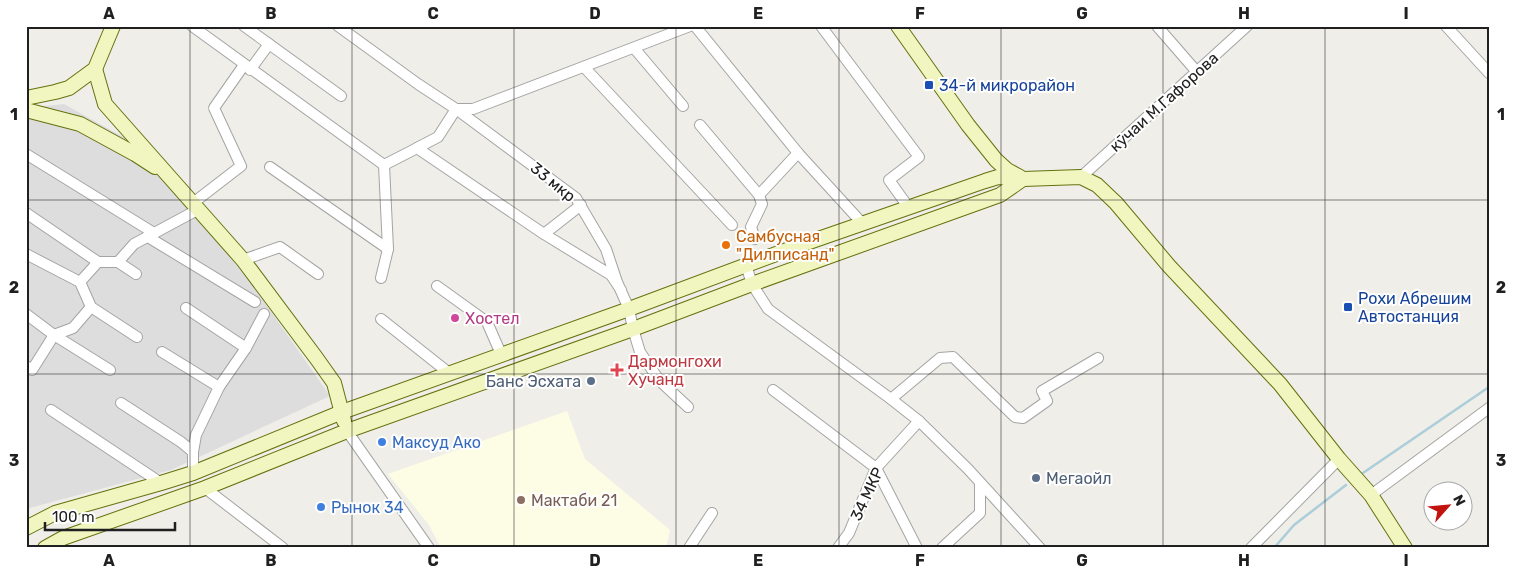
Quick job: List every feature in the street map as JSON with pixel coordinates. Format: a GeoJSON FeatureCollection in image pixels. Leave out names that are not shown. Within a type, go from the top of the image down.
{"type":"FeatureCollection","features":[{"type":"Feature","properties":{"kind":"main road"},"geometry":{"type":"LineString","coordinates":[[26,98],[69,88],[95,69],[113,26]]}},
{"type":"Feature","properties":{"kind":"main road"},"geometry":{"type":"LineString","coordinates":[[898,26],[968,125],[996,160],[1007,170],[1023,179]]}},
{"type":"Feature","properties":{"kind":"main road"},"geometry":{"type":"LineString","coordinates":[[95,69],[105,104],[243,260],[334,383],[346,431]]}},
{"type":"Feature","properties":{"kind":"main road"},"geometry":{"type":"LineString","coordinates":[[26,110],[80,124],[114,142],[155,167],[196,206]]}},
{"type":"Feature","properties":{"kind":"main road"},"geometry":{"type":"LineString","coordinates":[[985,181],[992,176],[996,160]]}},
{"type":"Feature","properties":{"kind":"main road"},"geometry":{"type":"LineString","coordinates":[[26,528],[54,513],[161,484],[193,473],[342,412],[862,223],[985,181],[998,177],[1023,179],[1081,177],[1097,185],[1116,203],[1169,266],[1280,384],[1371,495],[1405,548]]}},
{"type":"Feature","properties":{"kind":"main road"},"geometry":{"type":"LineString","coordinates":[[45,548],[63,538],[205,488],[346,431],[956,212],[1000,195],[1023,179]]}},
{"type":"Feature","properties":{"kind":"main road"},"geometry":{"type":"LineString","coordinates":[[950,193],[956,212]]}},
{"type":"Feature","properties":{"kind":"street"},"geometry":{"type":"LineString","coordinates":[[192,26],[384,165]]}},
{"type":"Feature","properties":{"kind":"street"},"geometry":{"type":"LineString","coordinates":[[244,26],[341,96]]}},
{"type":"Feature","properties":{"kind":"street","name":"33 мкр"},"geometry":{"type":"LineString","coordinates":[[338,26],[349,30],[418,84],[456,109],[576,198],[606,248],[629,309],[633,329]]}},
{"type":"Feature","properties":{"kind":"street"},"geometry":{"type":"LineString","coordinates":[[384,165],[438,137],[456,109],[473,109],[690,26]]}},
{"type":"Feature","properties":{"kind":"street"},"geometry":{"type":"LineString","coordinates":[[696,26],[798,153],[862,223]]}},
{"type":"Feature","properties":{"kind":"street"},"geometry":{"type":"LineString","coordinates":[[821,26],[919,156],[889,180],[909,208]]}},
{"type":"Feature","properties":{"kind":"street"},"geometry":{"type":"LineString","coordinates":[[1157,26],[1197,72]]}},
{"type":"Feature","properties":{"kind":"street","name":"кӯчаи М.Гафорова"},"geometry":{"type":"LineString","coordinates":[[1081,177],[1247,26]]}},
{"type":"Feature","properties":{"kind":"street"},"geometry":{"type":"LineString","coordinates":[[1446,26],[1489,73]]}},
{"type":"Feature","properties":{"kind":"street"},"geometry":{"type":"LineString","coordinates":[[118,262],[134,244],[196,206],[241,166],[214,108],[247,67],[269,44]]}},
{"type":"Feature","properties":{"kind":"street"},"geometry":{"type":"LineString","coordinates":[[634,48],[683,106]]}},
{"type":"Feature","properties":{"kind":"street"},"geometry":{"type":"LineString","coordinates":[[584,67],[732,225]]}},
{"type":"Feature","properties":{"kind":"street"},"geometry":{"type":"LineString","coordinates":[[700,125],[759,195],[762,204],[752,227],[756,239]]}},
{"type":"Feature","properties":{"kind":"street"},"geometry":{"type":"LineString","coordinates":[[417,148],[544,234],[610,275],[621,290]]}},
{"type":"Feature","properties":{"kind":"street"},"geometry":{"type":"LineString","coordinates":[[759,195],[798,153]]}},
{"type":"Feature","properties":{"kind":"street"},"geometry":{"type":"LineString","coordinates":[[26,154],[255,302]]}},
{"type":"Feature","properties":{"kind":"street"},"geometry":{"type":"LineString","coordinates":[[381,278],[388,249],[384,165]]}},
{"type":"Feature","properties":{"kind":"street"},"geometry":{"type":"LineString","coordinates":[[270,167],[388,249]]}},
{"type":"Feature","properties":{"kind":"street"},"geometry":{"type":"LineString","coordinates":[[544,234],[581,205]]}},
{"type":"Feature","properties":{"kind":"street"},"geometry":{"type":"LineString","coordinates":[[26,213],[98,262],[118,262],[136,274]]}},
{"type":"Feature","properties":{"kind":"street"},"geometry":{"type":"LineString","coordinates":[[243,260],[280,247],[318,274]]}},
{"type":"Feature","properties":{"kind":"street"},"geometry":{"type":"LineString","coordinates":[[26,254],[80,282],[92,307],[137,337]]}},
{"type":"Feature","properties":{"kind":"street"},"geometry":{"type":"LineString","coordinates":[[80,282],[98,262]]}},
{"type":"Feature","properties":{"kind":"street"},"geometry":{"type":"LineString","coordinates":[[746,265],[752,284],[768,309],[919,421],[1040,548]]}},
{"type":"Feature","properties":{"kind":"street"},"geometry":{"type":"LineString","coordinates":[[437,286],[487,322],[501,354]]}},
{"type":"Feature","properties":{"kind":"street"},"geometry":{"type":"LineString","coordinates":[[26,366],[32,370],[54,335],[73,328],[92,307]]}},
{"type":"Feature","properties":{"kind":"street"},"geometry":{"type":"LineString","coordinates":[[186,308],[246,348]]}},
{"type":"Feature","properties":{"kind":"street"},"geometry":{"type":"LineString","coordinates":[[26,314],[54,335],[110,370]]}},
{"type":"Feature","properties":{"kind":"street"},"geometry":{"type":"LineString","coordinates":[[193,473],[193,452],[196,435],[219,387],[246,348],[264,314]]}},
{"type":"Feature","properties":{"kind":"street"},"geometry":{"type":"LineString","coordinates":[[381,319],[449,373]]}},
{"type":"Feature","properties":{"kind":"street"},"geometry":{"type":"LineString","coordinates":[[633,329],[640,352],[659,380],[688,407]]}},
{"type":"Feature","properties":{"kind":"street"},"geometry":{"type":"LineString","coordinates":[[162,352],[219,387]]}},
{"type":"Feature","properties":{"kind":"street"},"geometry":{"type":"LineString","coordinates":[[891,399],[940,358],[953,357],[1016,417],[1023,418],[1047,401],[1042,391],[1098,358]]}},
{"type":"Feature","properties":{"kind":"street"},"geometry":{"type":"LineString","coordinates":[[773,390],[876,468],[917,548]]}},
{"type":"Feature","properties":{"kind":"street"},"geometry":{"type":"LineString","coordinates":[[121,402],[193,452]]}},
{"type":"Feature","properties":{"kind":"street"},"geometry":{"type":"LineString","coordinates":[[1371,495],[1489,408]]}},
{"type":"Feature","properties":{"kind":"street"},"geometry":{"type":"LineString","coordinates":[[51,410],[161,484]]}},
{"type":"Feature","properties":{"kind":"street","name":"34 МКР"},"geometry":{"type":"LineString","coordinates":[[839,548],[849,533],[876,468],[919,421]]}},
{"type":"Feature","properties":{"kind":"street"},"geometry":{"type":"LineString","coordinates":[[346,431],[429,548]]}},
{"type":"Feature","properties":{"kind":"street"},"geometry":{"type":"LineString","coordinates":[[1252,548],[1340,459]]}},
{"type":"Feature","properties":{"kind":"street"},"geometry":{"type":"LineString","coordinates":[[942,548],[980,513],[980,483]]}},
{"type":"Feature","properties":{"kind":"street"},"geometry":{"type":"LineString","coordinates":[[205,488],[283,548]]}},
{"type":"Feature","properties":{"kind":"street"},"geometry":{"type":"LineString","coordinates":[[689,548],[712,512]]}},
{"type":"Feature","properties":{"kind":"shaded area"},"geometry":{"type":"Polygon","coordinates":[[[64,104],[136,144],[226,247],[330,396],[171,470],[26,509],[26,108],[64,104]]]}},
{"type":"Feature","properties":{"kind":"shaded area","name":"Мактаби 21"},"geometry":{"type":"Polygon","coordinates":[[[567,411],[585,459],[670,530],[666,548],[441,548],[429,525],[388,474],[567,411]]]}},
{"type":"Feature","properties":{"kind":"waterway"},"geometry":{"type":"LineString","coordinates":[[1360,475],[1489,387]]}},
{"type":"Feature","properties":{"kind":"waterway"},"geometry":{"type":"LineString","coordinates":[[1274,548],[1294,525],[1346,485]]}},
{"type":"Feature","properties":{"kind":"place","name":"34-й микрорайон"},"geometry":{"type":"Point","coordinates":[929,85]}},
{"type":"Feature","properties":{"kind":"place","name":"Самбусная \"Дилписанд\""},"geometry":{"type":"Point","coordinates":[726,245]}},
{"type":"Feature","properties":{"kind":"place","name":"Рохи Абрешим Автостанция"},"geometry":{"type":"Point","coordinates":[1348,307]}},
{"type":"Feature","properties":{"kind":"place","name":"Хостел"},"geometry":{"type":"Point","coordinates":[455,318]}},
{"type":"Feature","properties":{"kind":"place","name":"Дармонгохи Хучанд"},"geometry":{"type":"Point","coordinates":[617,370]}},
{"type":"Feature","properties":{"kind":"place","name":"Банс Эсхата"},"geometry":{"type":"Point","coordinates":[591,381]}},
{"type":"Feature","properties":{"kind":"place","name":"Максуд Ако"},"geometry":{"type":"Point","coordinates":[382,442]}},
{"type":"Feature","properties":{"kind":"place","name":"Мегаойл"},"geometry":{"type":"Point","coordinates":[1036,478]}},
{"type":"Feature","properties":{"kind":"place","name":"Мактаби 21"},"geometry":{"type":"Point","coordinates":[521,500]}},
{"type":"Feature","properties":{"kind":"place","name":"Рынок 34"},"geometry":{"type":"Point","coordinates":[321,507]}}]}
